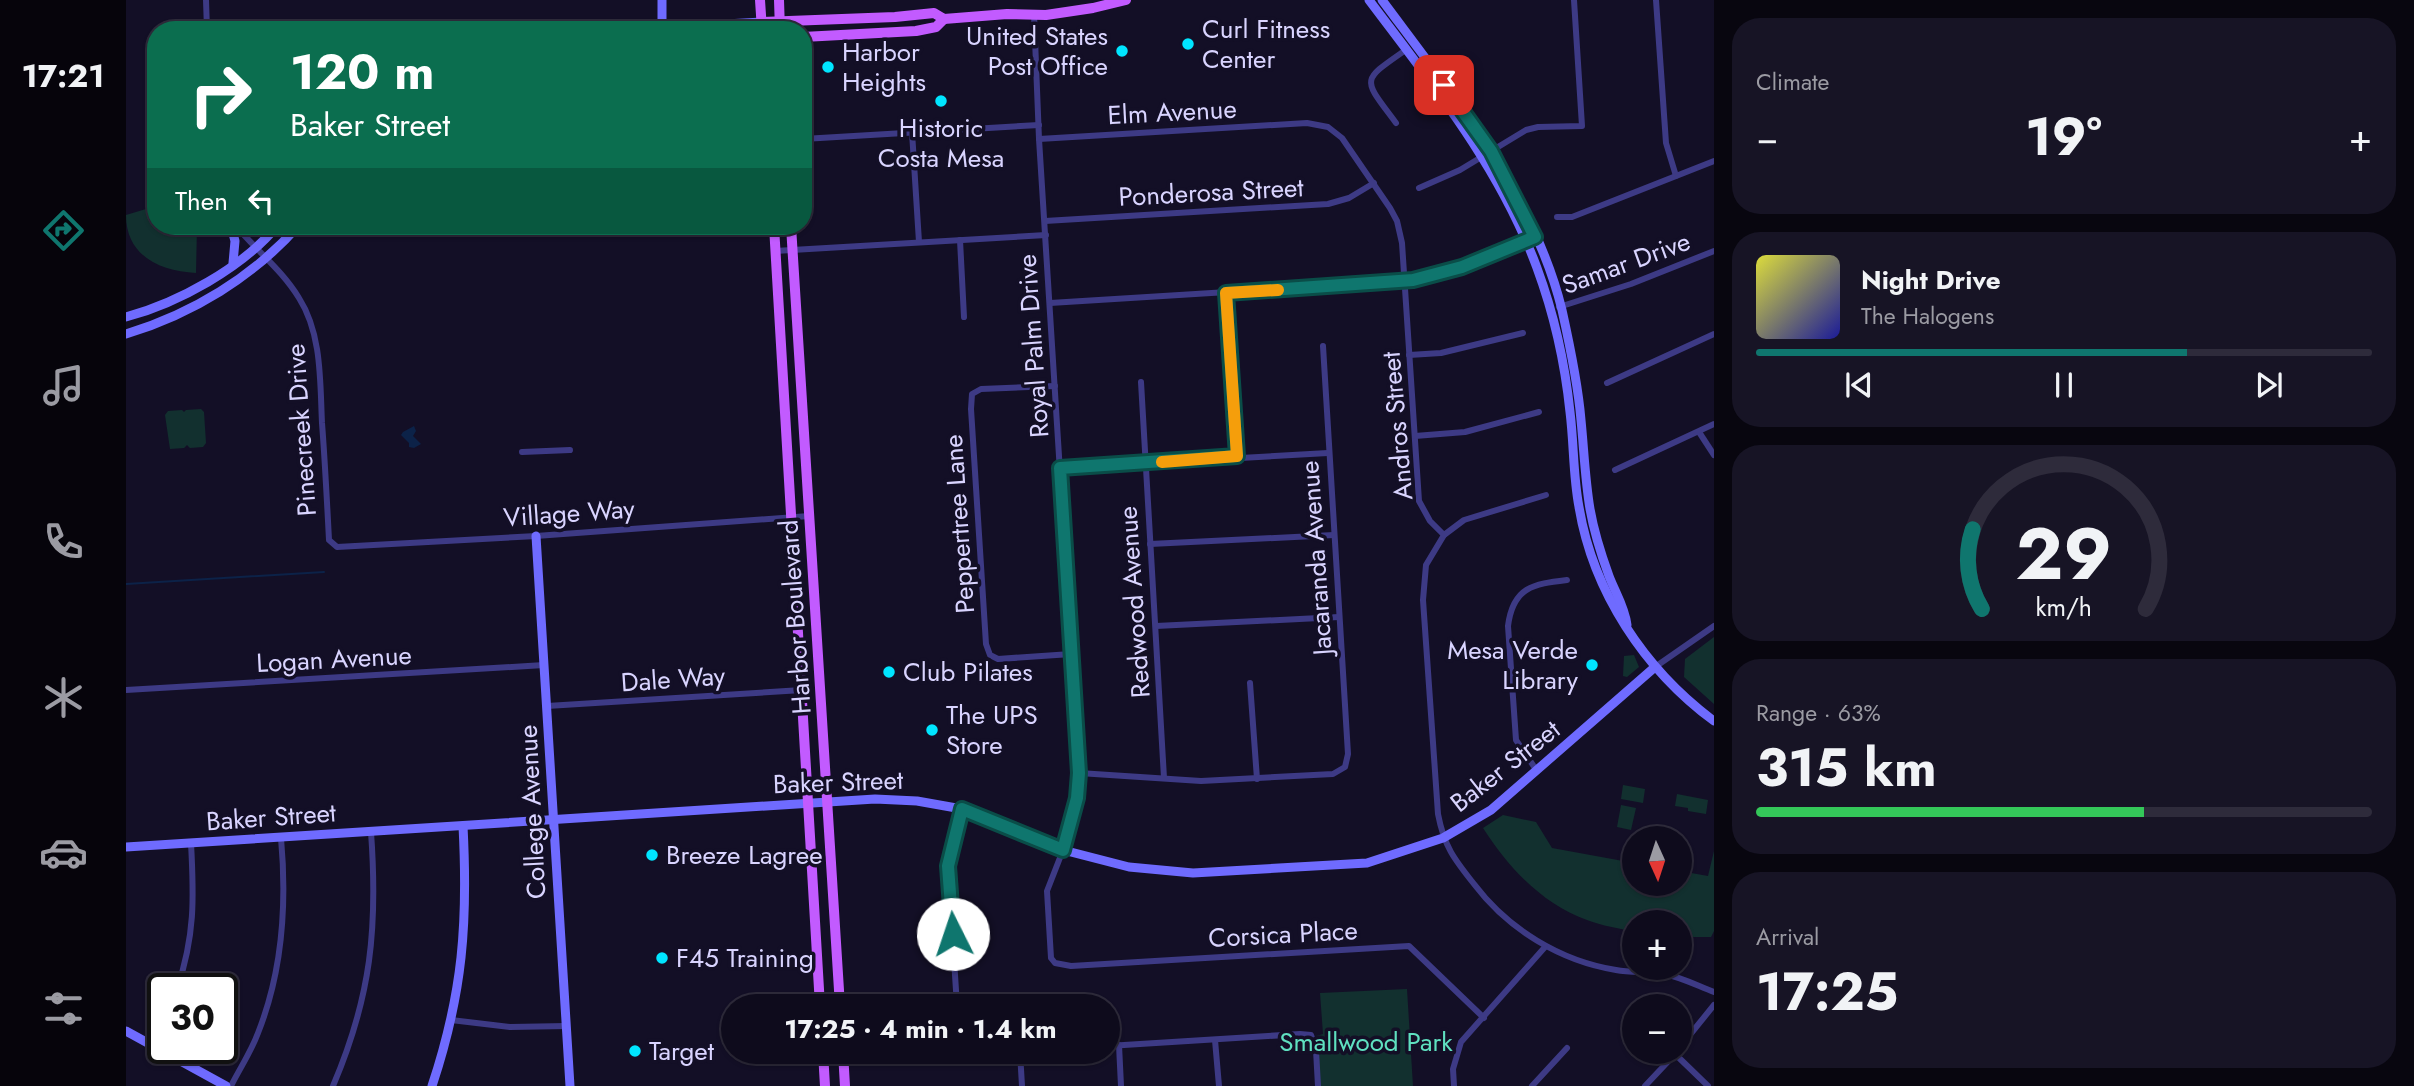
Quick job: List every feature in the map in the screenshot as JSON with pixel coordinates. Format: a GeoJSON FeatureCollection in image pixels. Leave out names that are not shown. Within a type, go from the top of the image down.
{"type":"FeatureCollection","features":[{"type":"Feature","properties":{"kind":"main road"},"geometry":{"type":"LineString","coordinates":[[761,0],[762,21]]}},
{"type":"Feature","properties":{"kind":"main road"},"geometry":{"type":"LineString","coordinates":[[779,0],[780,21]]}},
{"type":"Feature","properties":{"kind":"main road"},"geometry":{"type":"LineString","coordinates":[[812,23],[934,13],[944,19],[1034,14],[1093,8],[1126,0]]}},
{"type":"Feature","properties":{"kind":"main road"},"geometry":{"type":"LineString","coordinates":[[812,37],[916,31],[936,27],[944,19]]}},
{"type":"Feature","properties":{"kind":"main road","name":"Harbor Boulevard"},"geometry":{"type":"LineString","coordinates":[[774,235],[819,994]]}},
{"type":"Feature","properties":{"kind":"main road","name":"Harbor Boulevard"},"geometry":{"type":"LineString","coordinates":[[792,235],[839,994]]}},
{"type":"Feature","properties":{"kind":"main road"},"geometry":{"type":"LineString","coordinates":[[824,1064],[825,1086]]}},
{"type":"Feature","properties":{"kind":"main road"},"geometry":{"type":"LineString","coordinates":[[844,1064],[845,1086]]}},
{"type":"Feature","properties":{"kind":"street"},"geometry":{"type":"LineString","coordinates":[[206,0],[207,21]]}},
{"type":"Feature","properties":{"kind":"street"},"geometry":{"type":"LineString","coordinates":[[662,0],[663,21]]}},
{"type":"Feature","properties":{"kind":"street"},"geometry":{"type":"LineString","coordinates":[[1369,0],[1410,46]]}},
{"type":"Feature","properties":{"kind":"street"},"geometry":{"type":"LineString","coordinates":[[1382,0],[1410,46],[1487,154],[1561,307],[1575,372],[1591,514],[1608,573],[1626,613],[1627,625]]}},
{"type":"Feature","properties":{"kind":"street"},"geometry":{"type":"LineString","coordinates":[[1419,188],[1460,170],[1533,128],[1582,126],[1574,0]]}},
{"type":"Feature","properties":{"kind":"street"},"geometry":{"type":"LineString","coordinates":[[1656,0],[1666,143],[1676,176]]}},
{"type":"Feature","properties":{"kind":"street","name":"Royal Palm Drive"},"geometry":{"type":"LineString","coordinates":[[1034,14],[1079,773],[1077,798],[1063,850],[1047,891],[1049,950],[1055,963]]}},
{"type":"Feature","properties":{"kind":"street"},"geometry":{"type":"LineString","coordinates":[[1396,123],[1372,91],[1371,80],[1374,72],[1410,46]]}},
{"type":"Feature","properties":{"kind":"street","name":"Elm Avenue"},"geometry":{"type":"LineString","coordinates":[[1040,139],[1307,123]]}},
{"type":"Feature","properties":{"kind":"street","name":"Andros Street"},"geometry":{"type":"LineString","coordinates":[[1307,123],[1323,125],[1337,133],[1374,183],[1397,221],[1405,281],[1419,501],[1430,521],[1444,535]]}},
{"type":"Feature","properties":{"kind":"street"},"geometry":{"type":"LineString","coordinates":[[812,138],[1039,125]]}},
{"type":"Feature","properties":{"kind":"street"},"geometry":{"type":"LineString","coordinates":[[912,132],[919,242]]}},
{"type":"Feature","properties":{"kind":"street"},"geometry":{"type":"LineString","coordinates":[[1557,217],[1572,217],[1714,161]]}},
{"type":"Feature","properties":{"kind":"street","name":"Ponderosa Street"},"geometry":{"type":"LineString","coordinates":[[1045,221],[1328,204],[1349,198],[1374,183]]}},
{"type":"Feature","properties":{"kind":"street"},"geometry":{"type":"LineString","coordinates":[[233,235],[233,263]]}},
{"type":"Feature","properties":{"kind":"street","name":"Pinecreek Drive"},"geometry":{"type":"LineString","coordinates":[[245,235],[267,257],[301,300],[312,328],[317,348],[329,540],[332,545]]}},
{"type":"Feature","properties":{"kind":"street"},"geometry":{"type":"LineString","coordinates":[[126,317],[181,296],[233,263],[267,235]]}},
{"type":"Feature","properties":{"kind":"street"},"geometry":{"type":"LineString","coordinates":[[126,334],[172,318],[211,298],[267,257],[289,235]]}},
{"type":"Feature","properties":{"kind":"street"},"geometry":{"type":"LineString","coordinates":[[775,251],[1046,235]]}},
{"type":"Feature","properties":{"kind":"street"},"geometry":{"type":"LineString","coordinates":[[1050,303],[1405,281],[1462,267],[1530,239]]}},
{"type":"Feature","properties":{"kind":"street"},"geometry":{"type":"LineString","coordinates":[[1530,239],[1551,310],[1565,371],[1579,509],[1587,544],[1601,582],[1618,618],[1627,625],[1656,667],[1685,697],[1714,721]]}},
{"type":"Feature","properties":{"kind":"street"},"geometry":{"type":"LineString","coordinates":[[960,240],[964,317]]}},
{"type":"Feature","properties":{"kind":"street","name":"Samar Drive"},"geometry":{"type":"LineString","coordinates":[[1551,310],[1631,284],[1714,251]]}},
{"type":"Feature","properties":{"kind":"street"},"geometry":{"type":"LineString","coordinates":[[1226,293],[1237,456]]}},
{"type":"Feature","properties":{"kind":"street"},"geometry":{"type":"LineString","coordinates":[[1409,355],[1441,353],[1523,333]]}},
{"type":"Feature","properties":{"kind":"street"},"geometry":{"type":"LineString","coordinates":[[1607,383],[1714,334]]}},
{"type":"Feature","properties":{"kind":"street","name":"Jacaranda Avenue"},"geometry":{"type":"LineString","coordinates":[[1257,779],[1333,774],[1345,767],[1348,754],[1323,346]]}},
{"type":"Feature","properties":{"kind":"street","name":"Redwood Avenue"},"geometry":{"type":"LineString","coordinates":[[1141,382],[1164,778]]}},
{"type":"Feature","properties":{"kind":"street","name":"Peppertree Lane"},"geometry":{"type":"LineString","coordinates":[[1055,386],[981,389],[972,394],[971,410],[986,643],[990,655],[998,659],[1070,654]]}},
{"type":"Feature","properties":{"kind":"street"},"geometry":{"type":"LineString","coordinates":[[1415,436],[1465,432],[1539,412]]}},
{"type":"Feature","properties":{"kind":"street"},"geometry":{"type":"LineString","coordinates":[[1615,470],[1714,424]]}},
{"type":"Feature","properties":{"kind":"street"},"geometry":{"type":"LineString","coordinates":[[1699,432],[1714,455]]}},
{"type":"Feature","properties":{"kind":"street"},"geometry":{"type":"LineString","coordinates":[[522,452],[570,450]]}},
{"type":"Feature","properties":{"kind":"street"},"geometry":{"type":"LineString","coordinates":[[1060,468],[1328,453]]}},
{"type":"Feature","properties":{"kind":"street"},"geometry":{"type":"LineString","coordinates":[[1546,495],[1464,520],[1444,535],[1426,565],[1423,600],[1438,814],[1443,838],[1454,858],[1486,901],[1516,928],[1545,947],[1615,970],[1666,974],[1714,992]]}},
{"type":"Feature","properties":{"kind":"street","name":"Village Way"},"geometry":{"type":"LineString","coordinates":[[332,545],[337,547],[536,536],[809,516]]}},
{"type":"Feature","properties":{"kind":"street"},"geometry":{"type":"LineString","coordinates":[[1150,544],[1334,535]]}},
{"type":"Feature","properties":{"kind":"street","name":"College Avenue"},"geometry":{"type":"LineString","coordinates":[[536,536],[570,1086]]}},
{"type":"Feature","properties":{"kind":"street"},"geometry":{"type":"LineString","coordinates":[[1537,771],[1516,740],[1509,616],[1517,597],[1532,586],[1567,580]]}},
{"type":"Feature","properties":{"kind":"street"},"geometry":{"type":"LineString","coordinates":[[1156,626],[1339,617]]}},
{"type":"Feature","properties":{"kind":"street","name":"Baker Street"},"geometry":{"type":"LineString","coordinates":[[126,847],[874,799],[917,801],[962,809],[1063,850],[1129,867],[1193,873],[1367,863],[1443,838],[1491,810],[1656,667],[1714,626]]}},
{"type":"Feature","properties":{"kind":"street","name":"Logan Avenue"},"geometry":{"type":"LineString","coordinates":[[126,690],[544,665]]}},
{"type":"Feature","properties":{"kind":"street"},"geometry":{"type":"LineString","coordinates":[[1079,773],[1201,781],[1257,779],[1250,683]]}},
{"type":"Feature","properties":{"kind":"street","name":"Dale Way"},"geometry":{"type":"LineString","coordinates":[[547,706],[802,690]]}},
{"type":"Feature","properties":{"kind":"street"},"geometry":{"type":"LineString","coordinates":[[956,994],[948,866],[962,809]]}},
{"type":"Feature","properties":{"kind":"street"},"geometry":{"type":"LineString","coordinates":[[432,1086],[451,1020],[463,957],[463,826]]}},
{"type":"Feature","properties":{"kind":"street"},"geometry":{"type":"LineString","coordinates":[[333,1086],[354,1031],[369,966],[375,902],[371,832]]}},
{"type":"Feature","properties":{"kind":"street"},"geometry":{"type":"LineString","coordinates":[[231,1086],[258,1034],[276,972],[284,918],[282,838]]}},
{"type":"Feature","properties":{"kind":"street"},"geometry":{"type":"LineString","coordinates":[[182,973],[193,922],[191,843]]}},
{"type":"Feature","properties":{"kind":"street","name":"Corsica Place"},"geometry":{"type":"LineString","coordinates":[[1055,963],[1071,966],[1409,946],[1484,1018]]}},
{"type":"Feature","properties":{"kind":"street"},"geometry":{"type":"LineString","coordinates":[[1454,1086],[1453,1069],[1461,1042],[1545,947]]}},
{"type":"Feature","properties":{"kind":"street"},"geometry":{"type":"LineString","coordinates":[[1692,1032],[1714,1004]]}},
{"type":"Feature","properties":{"kind":"street"},"geometry":{"type":"LineString","coordinates":[[451,1020],[510,1027],[567,1026]]}},
{"type":"Feature","properties":{"kind":"street"},"geometry":{"type":"LineString","coordinates":[[126,1031],[147,1043]]}},
{"type":"Feature","properties":{"kind":"street"},"geometry":{"type":"LineString","coordinates":[[1120,1045],[1311,1035],[1316,1049],[1318,1086]]}},
{"type":"Feature","properties":{"kind":"street"},"geometry":{"type":"LineString","coordinates":[[1215,1040],[1219,1086]]}},
{"type":"Feature","properties":{"kind":"street"},"geometry":{"type":"LineString","coordinates":[[1532,1086],[1567,1048]]}},
{"type":"Feature","properties":{"kind":"street"},"geometry":{"type":"LineString","coordinates":[[186,1064],[226,1086]]}},
{"type":"Feature","properties":{"kind":"street"},"geometry":{"type":"LineString","coordinates":[[1021,1064],[1022,1086]]}},
{"type":"Feature","properties":{"kind":"street"},"geometry":{"type":"LineString","coordinates":[[1120,1064],[1121,1086]]}},
{"type":"Feature","properties":{"kind":"street"},"geometry":{"type":"LineString","coordinates":[[1645,1086],[1666,1064]]}},
{"type":"Feature","properties":{"kind":"street"},"geometry":{"type":"LineString","coordinates":[[1687,1064],[1708,1086]]}},
{"type":"Feature","properties":{"kind":"green space"},"geometry":{"type":"Polygon","coordinates":[[[147,209],[147,235],[197,235],[196,273],[170,269],[148,259],[132,241],[126,215],[147,209]]]}},
{"type":"Feature","properties":{"kind":"green space"},"geometry":{"type":"Polygon","coordinates":[[[201,409],[204,412],[206,443],[203,447],[190,448],[187,445],[184,448],[170,449],[165,415],[168,411],[201,409]]]}},
{"type":"Feature","properties":{"kind":"green space"},"geometry":{"type":"Polygon","coordinates":[[[1714,637],[1714,704],[1684,677],[1685,659],[1714,637]]]}},
{"type":"Feature","properties":{"kind":"green space"},"geometry":{"type":"Polygon","coordinates":[[[1634,655],[1639,667],[1627,677],[1623,676],[1624,656],[1634,655]]]}},
{"type":"Feature","properties":{"kind":"green space"},"geometry":{"type":"Polygon","coordinates":[[[1623,785],[1645,789],[1643,803],[1621,799],[1623,785]]]}},
{"type":"Feature","properties":{"kind":"green space"},"geometry":{"type":"Polygon","coordinates":[[[1677,794],[1708,800],[1706,814],[1675,806],[1677,794]]]}},
{"type":"Feature","properties":{"kind":"green space"},"geometry":{"type":"Polygon","coordinates":[[[1621,805],[1636,808],[1632,826],[1617,827],[1621,805]]]}},
{"type":"Feature","properties":{"kind":"green space"},"geometry":{"type":"Polygon","coordinates":[[[1503,815],[1536,822],[1552,848],[1622,861],[1622,896],[1692,896],[1692,873],[1708,876],[1714,851],[1714,931],[1711,937],[1692,937],[1692,910],[1622,910],[1622,929],[1571,913],[1528,883],[1503,857],[1483,828],[1503,815]]]}},
{"type":"Feature","properties":{"kind":"green space","name":"Smallwood Park"},"geometry":{"type":"Polygon","coordinates":[[[1407,989],[1413,1086],[1319,1086],[1316,1036],[1323,1034],[1320,993],[1407,989]]]}},
{"type":"Feature","properties":{"kind":"water"},"geometry":{"type":"Polygon","coordinates":[[[414,426],[416,431],[413,436],[421,444],[414,448],[409,447],[409,443],[401,435],[414,426]]]}},
{"type":"Feature","properties":{"kind":"waterway"},"geometry":{"type":"LineString","coordinates":[[126,584],[324,572]]}},
{"type":"Feature","properties":{"kind":"slow traffic"},"geometry":{"type":"LineString","coordinates":[[1162,462],[1237,456],[1226,293],[1278,290]]}},
{"type":"Feature","properties":{"kind":"place","name":"Curl Fitness Center"},"geometry":{"type":"Point","coordinates":[1188,44]}},
{"type":"Feature","properties":{"kind":"place","name":"United States Post Office"},"geometry":{"type":"Point","coordinates":[1122,51]}},
{"type":"Feature","properties":{"kind":"place","name":"Harbor Heights"},"geometry":{"type":"Point","coordinates":[828,67]}},
{"type":"Feature","properties":{"kind":"place","name":"Historic Costa Mesa"},"geometry":{"type":"Point","coordinates":[941,101]}},
{"type":"Feature","properties":{"kind":"place","name":"Mesa Verde Library"},"geometry":{"type":"Point","coordinates":[1592,665]}},
{"type":"Feature","properties":{"kind":"place","name":"Club Pilates"},"geometry":{"type":"Point","coordinates":[889,672]}},
{"type":"Feature","properties":{"kind":"place","name":"The UPS Store"},"geometry":{"type":"Point","coordinates":[932,730]}},
{"type":"Feature","properties":{"kind":"place","name":"Breeze Lagree"},"geometry":{"type":"Point","coordinates":[652,855]}},
{"type":"Feature","properties":{"kind":"place","name":"F45 Training"},"geometry":{"type":"Point","coordinates":[662,958]}},
{"type":"Feature","properties":{"kind":"place","name":"Target"},"geometry":{"type":"Point","coordinates":[635,1051]}},
{"type":"Feature","properties":{"kind":"route"},"geometry":{"type":"LineString","coordinates":[[953,934],[948,866],[962,809],[1063,850],[1077,798],[1079,773],[1060,468],[1237,456],[1226,293],[1386,284],[1413,280],[1462,267],[1535,237],[1491,151],[1444,85]]}}]}
